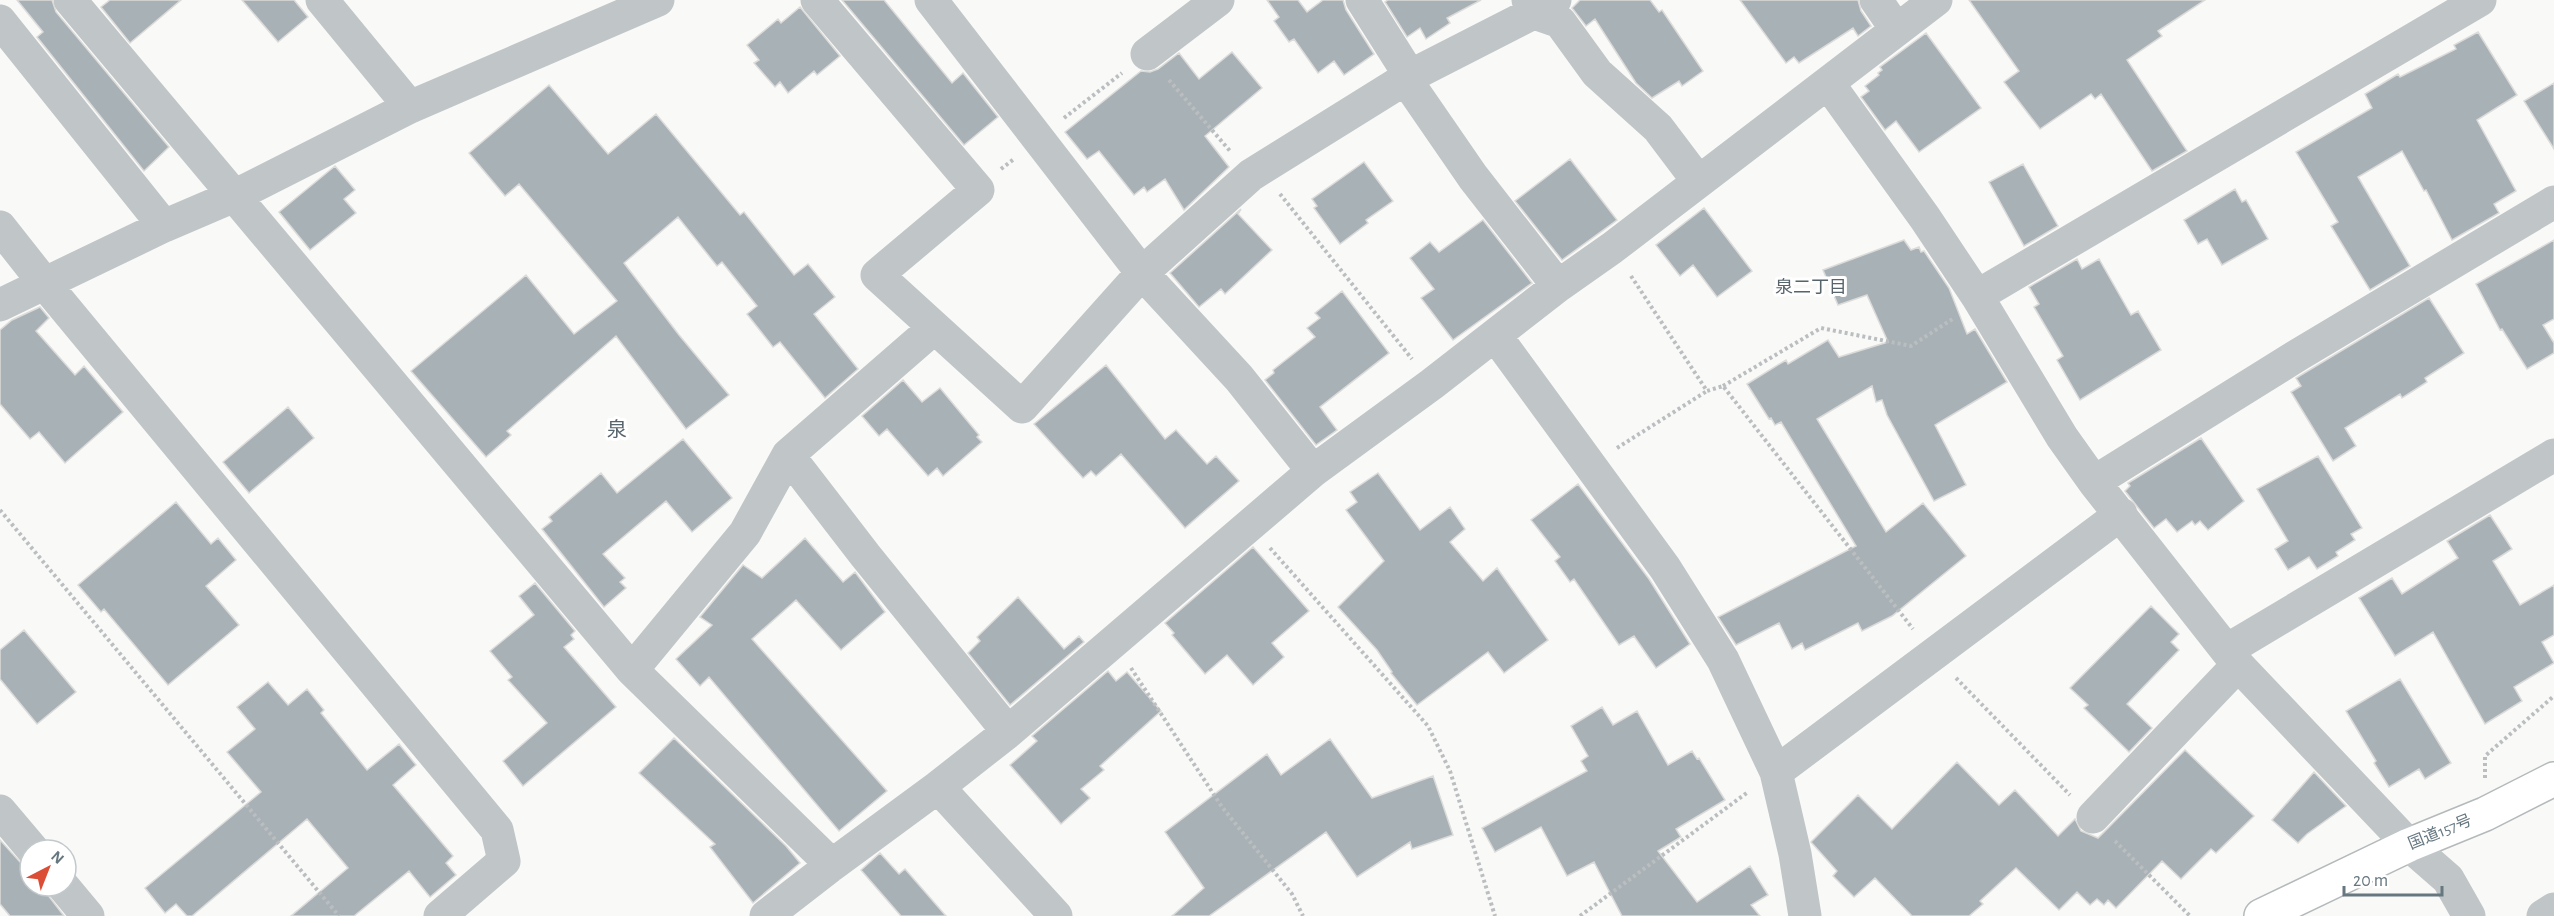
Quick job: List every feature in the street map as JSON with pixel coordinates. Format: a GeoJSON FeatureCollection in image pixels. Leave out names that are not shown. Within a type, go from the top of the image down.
{"type":"FeatureCollection","features":[{"type":"Feature","properties":{"kind":"highway","name":"国道157号"},"geometry":{"type":"LineString","coordinates":[[2261,916],[2409,845],[2485,814],[2554,779]]}},
{"type":"Feature","properties":{"kind":"street"},"geometry":{"type":"LineString","coordinates":[[70,0],[632,670],[831,865]]}},
{"type":"Feature","properties":{"kind":"street"},"geometry":{"type":"LineString","coordinates":[[322,0],[410,107]]}},
{"type":"Feature","properties":{"kind":"street"},"geometry":{"type":"LineString","coordinates":[[0,305],[164,226],[234,196],[410,107],[658,0]]}},
{"type":"Feature","properties":{"kind":"street"},"geometry":{"type":"LineString","coordinates":[[817,0],[978,189],[877,275],[1022,407],[1142,273],[1251,175],[1410,76],[1539,4],[1560,22],[1597,73],[1658,128],[1698,181]]}},
{"type":"Feature","properties":{"kind":"street"},"geometry":{"type":"LineString","coordinates":[[931,0],[1142,273],[1239,378],[1312,471]]}},
{"type":"Feature","properties":{"kind":"street"},"geometry":{"type":"LineString","coordinates":[[1147,54],[1218,0]]}},
{"type":"Feature","properties":{"kind":"street"},"geometry":{"type":"LineString","coordinates":[[1362,0],[1410,76],[1411,87],[1473,177],[1558,285]]}},
{"type":"Feature","properties":{"kind":"street"},"geometry":{"type":"LineString","coordinates":[[1876,0],[1896,29]]}},
{"type":"Feature","properties":{"kind":"street"},"geometry":{"type":"LineString","coordinates":[[766,916],[1008,732],[1312,471],[1495,335],[1558,285],[1612,248],[1936,0]]}},
{"type":"Feature","properties":{"kind":"street"},"geometry":{"type":"LineString","coordinates":[[1978,299],[2480,0]]}},
{"type":"Feature","properties":{"kind":"street"},"geometry":{"type":"LineString","coordinates":[[0,21],[164,226]]}},
{"type":"Feature","properties":{"kind":"street"},"geometry":{"type":"LineString","coordinates":[[1828,83],[1925,218],[1978,299],[2062,437],[2094,482],[2233,658],[2409,845],[2448,879],[2469,916]]}},
{"type":"Feature","properties":{"kind":"street"},"geometry":{"type":"LineString","coordinates":[[2094,482],[2298,355],[2554,202]]}},
{"type":"Feature","properties":{"kind":"street"},"geometry":{"type":"LineString","coordinates":[[0,226],[45,284],[497,830],[504,861],[440,916]]}},
{"type":"Feature","properties":{"kind":"street"},"geometry":{"type":"LineString","coordinates":[[632,670],[745,533],[788,454],[934,328]]}},
{"type":"Feature","properties":{"kind":"street"},"geometry":{"type":"LineString","coordinates":[[1495,335],[1665,568],[1723,660],[1776,772],[1795,854],[1805,916]]}},
{"type":"Feature","properties":{"kind":"street"},"geometry":{"type":"LineString","coordinates":[[788,454],[865,555],[1008,732]]}},
{"type":"Feature","properties":{"kind":"street"},"geometry":{"type":"LineString","coordinates":[[2093,818],[2233,658],[2554,455]]}},
{"type":"Feature","properties":{"kind":"street"},"geometry":{"type":"LineString","coordinates":[[1776,772],[2121,514]]}},
{"type":"Feature","properties":{"kind":"street"},"geometry":{"type":"LineString","coordinates":[[938,787],[1056,916]]}},
{"type":"Feature","properties":{"kind":"street"},"geometry":{"type":"LineString","coordinates":[[0,811],[23,838]]}},
{"type":"Feature","properties":{"kind":"street"},"geometry":{"type":"LineString","coordinates":[[73,898],[88,916]]}},
{"type":"Feature","properties":{"kind":"street"},"geometry":{"type":"LineString","coordinates":[[2543,916],[2554,909]]}},
{"type":"Feature","properties":{"kind":"path"},"geometry":{"type":"LineString","coordinates":[[1612,248],[1707,391]]}},
{"type":"Feature","properties":{"kind":"path"},"geometry":{"type":"LineString","coordinates":[[1590,465],[1707,391],[1723,386],[1821,328],[1911,346],[1978,299]]}},
{"type":"Feature","properties":{"kind":"path"},"geometry":{"type":"LineString","coordinates":[[1723,386],[1933,655],[2190,916]]}},
{"type":"Feature","properties":{"kind":"path"},"geometry":{"type":"LineString","coordinates":[[0,510],[339,916]]}},
{"type":"Feature","properties":{"kind":"path"},"geometry":{"type":"LineString","coordinates":[[1250,525],[1428,726],[1450,771],[1495,916]]}},
{"type":"Feature","properties":{"kind":"path"},"geometry":{"type":"LineString","coordinates":[[1114,643],[1222,807],[1292,894],[1303,916]]}},
{"type":"Feature","properties":{"kind":"path"},"geometry":{"type":"LineString","coordinates":[[2485,814],[2486,756],[2554,696]]}},
{"type":"Feature","properties":{"kind":"path"},"geometry":{"type":"LineString","coordinates":[[1580,916],[1776,772]]}},
{"type":"Feature","properties":{"kind":"building"},"geometry":{"type":"Polygon","coordinates":[[[17,0],[52,0],[56,12],[169,147],[144,171],[37,37],[43,32],[17,0]]]}},
{"type":"Feature","properties":{"kind":"building"},"geometry":{"type":"Polygon","coordinates":[[[110,0],[181,0],[130,43],[101,7],[110,0]]]}},
{"type":"Feature","properties":{"kind":"building"},"geometry":{"type":"Polygon","coordinates":[[[242,0],[294,0],[308,17],[278,42],[242,0]]]}},
{"type":"Feature","properties":{"kind":"building"},"geometry":{"type":"Polygon","coordinates":[[[842,0],[884,0],[952,83],[963,73],[998,117],[964,145],[842,0]]]}},
{"type":"Feature","properties":{"kind":"building"},"geometry":{"type":"Polygon","coordinates":[[[1267,0],[1298,0],[1307,12],[1323,0],[1343,0],[1346,10],[1374,54],[1344,75],[1334,61],[1318,73],[1294,39],[1289,42],[1274,21],[1279,17],[1267,0]]]}},
{"type":"Feature","properties":{"kind":"building"},"geometry":{"type":"Polygon","coordinates":[[[1388,0],[1481,0],[1447,18],[1450,23],[1426,39],[1420,28],[1407,37],[1385,2],[1388,0]]]}},
{"type":"Feature","properties":{"kind":"building"},"geometry":{"type":"Polygon","coordinates":[[[1580,0],[1650,0],[1659,12],[1662,10],[1703,71],[1682,86],[1679,81],[1652,98],[1636,83],[1595,19],[1586,26],[1572,8],[1580,0]]]}},
{"type":"Feature","properties":{"kind":"building"},"geometry":{"type":"Polygon","coordinates":[[[1740,0],[1858,0],[1861,11],[1871,26],[1858,36],[1853,28],[1799,63],[1794,57],[1786,63],[1740,0]]]}},
{"type":"Feature","properties":{"kind":"building"},"geometry":{"type":"Polygon","coordinates":[[[1969,0],[2205,0],[2158,31],[2162,36],[2127,60],[2187,151],[2152,171],[2101,94],[2095,99],[2091,94],[2040,129],[2004,82],[2019,71],[1969,0]]]}},
{"type":"Feature","properties":{"kind":"building"},"geometry":{"type":"Polygon","coordinates":[[[800,7],[840,56],[817,75],[814,71],[788,93],[780,82],[775,87],[754,63],[759,60],[747,45],[778,19],[781,23],[800,7]]]}},
{"type":"Feature","properties":{"kind":"building"},"geometry":{"type":"Polygon","coordinates":[[[2478,32],[2517,95],[2477,120],[2516,191],[2494,204],[2499,213],[2452,240],[2426,190],[2424,191],[2402,151],[2358,177],[2410,266],[2370,290],[2331,226],[2338,222],[2296,152],[2372,108],[2365,94],[2398,74],[2400,77],[2456,49],[2454,45],[2478,32]]]}},
{"type":"Feature","properties":{"kind":"building"},"geometry":{"type":"Polygon","coordinates":[[[1926,33],[1981,108],[1919,152],[1896,121],[1885,130],[1861,97],[1869,91],[1865,86],[1879,75],[1878,73],[1882,70],[1880,67],[1926,33]]]}},
{"type":"Feature","properties":{"kind":"building"},"geometry":{"type":"Polygon","coordinates":[[[1232,52],[1262,88],[1205,136],[1229,167],[1184,210],[1165,179],[1147,192],[1144,187],[1134,195],[1099,151],[1087,159],[1065,132],[1141,71],[1150,72],[1158,69],[1179,53],[1199,79],[1232,52]]]}},
{"type":"Feature","properties":{"kind":"building"},"geometry":{"type":"Polygon","coordinates":[[[2554,83],[2554,149],[2524,101],[2554,83]]]}},
{"type":"Feature","properties":{"kind":"building"},"geometry":{"type":"Polygon","coordinates":[[[549,85],[608,154],[656,114],[740,215],[744,212],[794,275],[808,264],[835,297],[814,314],[858,369],[825,398],[780,342],[773,347],[747,314],[757,306],[722,262],[717,266],[678,217],[624,263],[729,395],[686,429],[616,336],[507,431],[511,435],[486,457],[411,371],[526,275],[574,334],[617,301],[519,184],[505,196],[469,153],[549,85]]]}},
{"type":"Feature","properties":{"kind":"building"},"geometry":{"type":"Polygon","coordinates":[[[1570,159],[1617,220],[1562,260],[1515,201],[1570,159]]]}},
{"type":"Feature","properties":{"kind":"building"},"geometry":{"type":"Polygon","coordinates":[[[1364,162],[1393,201],[1366,220],[1368,223],[1340,244],[1314,208],[1317,206],[1312,199],[1364,162]]]}},
{"type":"Feature","properties":{"kind":"building"},"geometry":{"type":"Polygon","coordinates":[[[2023,164],[2058,226],[2024,246],[1989,182],[2023,164]]]}},
{"type":"Feature","properties":{"kind":"building"},"geometry":{"type":"Polygon","coordinates":[[[335,166],[355,190],[344,199],[356,213],[310,250],[279,212],[335,166]]]}},
{"type":"Feature","properties":{"kind":"building"},"geometry":{"type":"Polygon","coordinates":[[[2235,189],[2242,202],[2246,200],[2268,239],[2222,265],[2207,239],[2198,244],[2184,220],[2235,189]]]}},
{"type":"Feature","properties":{"kind":"building"},"geometry":{"type":"Polygon","coordinates":[[[1704,208],[1752,271],[1717,297],[1693,265],[1680,276],[1656,245],[1704,208]]]}},
{"type":"Feature","properties":{"kind":"building"},"geometry":{"type":"Polygon","coordinates":[[[1241,209],[1238,214],[1272,250],[1225,294],[1221,289],[1199,307],[1170,273],[1241,209]]]}},
{"type":"Feature","properties":{"kind":"building"},"geometry":{"type":"Polygon","coordinates":[[[1483,220],[1532,283],[1453,340],[1421,298],[1434,289],[1410,258],[1430,242],[1439,252],[1483,220]]]}},
{"type":"Feature","properties":{"kind":"building"},"geometry":{"type":"Polygon","coordinates":[[[1904,240],[1911,250],[1919,247],[1921,252],[1924,251],[1949,288],[1967,334],[1975,329],[2007,382],[1935,425],[1966,485],[1934,501],[1887,415],[1882,400],[1876,402],[1872,386],[1817,419],[1886,532],[1923,503],[1966,556],[1892,616],[1862,631],[1858,623],[1805,650],[1802,643],[1792,649],[1779,623],[1736,645],[1718,617],[1856,546],[1781,422],[1775,425],[1771,418],[1769,419],[1747,384],[1786,360],[1788,364],[1828,340],[1839,357],[1888,342],[1867,295],[1838,305],[1823,270],[1904,240]]]}},
{"type":"Feature","properties":{"kind":"building"},"geometry":{"type":"Polygon","coordinates":[[[2554,240],[2554,319],[2543,325],[2554,343],[2554,353],[2527,369],[2502,329],[2500,330],[2476,284],[2554,240]]]}},
{"type":"Feature","properties":{"kind":"building"},"geometry":{"type":"Polygon","coordinates":[[[2077,259],[2082,269],[2099,259],[2131,315],[2138,311],[2161,350],[2080,400],[2057,360],[2063,356],[2034,307],[2039,304],[2029,287],[2077,259]]]}},
{"type":"Feature","properties":{"kind":"building"},"geometry":{"type":"Polygon","coordinates":[[[1342,291],[1389,353],[1320,407],[1337,430],[1316,445],[1265,380],[1274,373],[1273,370],[1315,337],[1307,328],[1320,318],[1315,313],[1342,291]]]}},
{"type":"Feature","properties":{"kind":"building"},"geometry":{"type":"Polygon","coordinates":[[[2429,298],[2464,353],[2425,378],[2427,382],[2402,398],[2400,394],[2345,428],[2356,446],[2333,461],[2291,392],[2301,386],[2296,378],[2429,298]]]}},
{"type":"Feature","properties":{"kind":"building"},"geometry":{"type":"Polygon","coordinates":[[[40,307],[49,318],[36,331],[75,375],[84,366],[123,412],[65,463],[39,432],[30,439],[0,404],[0,330],[12,320],[40,307]]]}},
{"type":"Feature","properties":{"kind":"building"},"geometry":{"type":"Polygon","coordinates":[[[1106,365],[1165,439],[1176,430],[1207,464],[1216,456],[1239,481],[1185,528],[1121,454],[1096,476],[1091,471],[1083,478],[1034,424],[1106,365]]]}},
{"type":"Feature","properties":{"kind":"building"},"geometry":{"type":"Polygon","coordinates":[[[903,380],[922,402],[940,388],[979,435],[977,437],[982,442],[943,476],[937,468],[928,476],[887,429],[879,436],[862,416],[903,380]]]}},
{"type":"Feature","properties":{"kind":"building"},"geometry":{"type":"Polygon","coordinates":[[[288,407],[314,438],[249,493],[223,462],[288,407]]]}},
{"type":"Feature","properties":{"kind":"building"},"geometry":{"type":"Polygon","coordinates":[[[2201,438],[2244,501],[2208,530],[2200,521],[2195,525],[2192,521],[2177,532],[2166,519],[2154,528],[2125,491],[2130,486],[2128,483],[2201,438]]]}},
{"type":"Feature","properties":{"kind":"building"},"geometry":{"type":"Polygon","coordinates":[[[683,439],[732,498],[692,532],[666,501],[603,554],[625,578],[620,582],[626,588],[604,607],[542,529],[552,521],[549,517],[601,473],[617,493],[683,439]]]}},
{"type":"Feature","properties":{"kind":"building"},"geometry":{"type":"Polygon","coordinates":[[[2318,456],[2362,528],[2351,534],[2355,540],[2336,552],[2338,556],[2317,569],[2309,557],[2288,570],[2275,549],[2288,541],[2257,489],[2318,456]]]}},
{"type":"Feature","properties":{"kind":"building"},"geometry":{"type":"Polygon","coordinates":[[[1378,473],[1420,530],[1450,507],[1465,529],[1450,542],[1483,581],[1497,568],[1548,640],[1504,673],[1488,652],[1417,705],[1391,673],[1377,650],[1338,607],[1384,561],[1346,510],[1357,502],[1350,492],[1378,473]]]}},
{"type":"Feature","properties":{"kind":"building"},"geometry":{"type":"Polygon","coordinates":[[[1578,484],[1649,579],[1690,644],[1656,668],[1634,636],[1619,645],[1574,579],[1570,582],[1555,561],[1560,557],[1531,520],[1578,484]]]}},
{"type":"Feature","properties":{"kind":"building"},"geometry":{"type":"Polygon","coordinates":[[[176,502],[211,544],[218,538],[236,560],[206,586],[239,625],[168,685],[104,609],[101,612],[78,585],[176,502]]]}},
{"type":"Feature","properties":{"kind":"building"},"geometry":{"type":"Polygon","coordinates":[[[2490,515],[2512,549],[2493,561],[2520,605],[2554,585],[2554,635],[2542,642],[2554,663],[2514,687],[2522,701],[2485,724],[2433,632],[2395,656],[2359,598],[2392,578],[2402,594],[2458,558],[2447,541],[2490,515]]]}},
{"type":"Feature","properties":{"kind":"building"},"geometry":{"type":"Polygon","coordinates":[[[805,538],[843,582],[855,572],[885,612],[841,650],[796,600],[752,639],[887,791],[839,831],[709,677],[700,686],[676,659],[712,625],[700,617],[743,565],[762,578],[805,538]]]}},
{"type":"Feature","properties":{"kind":"building"},"geometry":{"type":"Polygon","coordinates":[[[1253,547],[1309,611],[1272,643],[1284,657],[1253,685],[1227,655],[1205,674],[1172,635],[1174,633],[1165,623],[1253,547]]]}},
{"type":"Feature","properties":{"kind":"building"},"geometry":{"type":"Polygon","coordinates":[[[535,583],[575,631],[571,635],[574,639],[564,647],[616,707],[523,786],[503,761],[547,723],[508,680],[512,677],[490,651],[534,615],[519,596],[535,583]]]}},
{"type":"Feature","properties":{"kind":"building"},"geometry":{"type":"Polygon","coordinates":[[[1018,597],[1064,649],[1079,636],[1084,642],[1010,705],[968,653],[980,641],[977,637],[1018,597]]]}},
{"type":"Feature","properties":{"kind":"building"},"geometry":{"type":"Polygon","coordinates":[[[2151,606],[2179,634],[2171,642],[2179,650],[2127,704],[2152,728],[2129,752],[2084,708],[2088,705],[2070,688],[2151,606]]]}},
{"type":"Feature","properties":{"kind":"building"},"geometry":{"type":"Polygon","coordinates":[[[24,630],[76,692],[37,724],[0,679],[0,650],[24,630]]]}},
{"type":"Feature","properties":{"kind":"building"},"geometry":{"type":"Polygon","coordinates":[[[1108,671],[1116,681],[1127,672],[1161,711],[1100,766],[1104,770],[1081,789],[1090,798],[1061,824],[1010,765],[1037,741],[1032,736],[1108,671]]]}},
{"type":"Feature","properties":{"kind":"building"},"geometry":{"type":"Polygon","coordinates":[[[2400,679],[2451,763],[2425,779],[2419,769],[2389,787],[2346,711],[2400,679]]]}},
{"type":"Feature","properties":{"kind":"building"},"geometry":{"type":"Polygon","coordinates":[[[268,682],[288,705],[307,689],[324,710],[321,713],[367,770],[399,744],[416,765],[393,785],[453,856],[446,863],[456,875],[430,897],[409,871],[354,916],[291,916],[348,868],[307,819],[192,916],[187,916],[176,904],[165,913],[145,888],[261,792],[227,752],[255,729],[237,707],[268,682]]]}},
{"type":"Feature","properties":{"kind":"building"},"geometry":{"type":"Polygon","coordinates":[[[1602,707],[1613,725],[1637,711],[1668,765],[1692,751],[1697,759],[1699,758],[1725,800],[1676,829],[1681,837],[1658,851],[1697,902],[1750,866],[1768,895],[1751,905],[1760,916],[1622,916],[1594,862],[1567,876],[1541,827],[1495,852],[1482,828],[1587,771],[1581,761],[1588,756],[1571,726],[1602,707]]]}},
{"type":"Feature","properties":{"kind":"building"},"geometry":{"type":"Polygon","coordinates":[[[674,738],[786,846],[800,863],[753,903],[710,847],[715,844],[639,773],[674,738]]]}},
{"type":"Feature","properties":{"kind":"building"},"geometry":{"type":"Polygon","coordinates":[[[1330,739],[1372,798],[1433,776],[1453,835],[1412,849],[1410,842],[1357,877],[1326,832],[1209,916],[1172,916],[1204,888],[1165,832],[1267,754],[1281,775],[1330,739]]]}},
{"type":"Feature","properties":{"kind":"building"},"geometry":{"type":"Polygon","coordinates":[[[2185,750],[2254,816],[2216,853],[2211,849],[2181,879],[2162,861],[2116,908],[2108,900],[2104,905],[2097,899],[2090,905],[2077,892],[2059,910],[2016,868],[1980,901],[1983,904],[1969,916],[1912,916],[1875,878],[1854,897],[1833,876],[1837,871],[1811,842],[1858,795],[1892,829],[1957,762],[1999,805],[2015,790],[2058,836],[2075,819],[2081,831],[2098,838],[2185,750]]]}},
{"type":"Feature","properties":{"kind":"building"},"geometry":{"type":"Polygon","coordinates":[[[2314,772],[2346,806],[2298,843],[2272,820],[2314,772]]]}},
{"type":"Feature","properties":{"kind":"building"},"geometry":{"type":"Polygon","coordinates":[[[0,840],[18,860],[18,898],[50,898],[64,916],[10,916],[0,904],[0,840]]]}},
{"type":"Feature","properties":{"kind":"building"},"geometry":{"type":"Polygon","coordinates":[[[880,853],[899,874],[905,869],[946,916],[901,916],[861,870],[880,853]]]}},
{"type":"Feature","properties":{"kind":"district","name":"泉二丁目"},"geometry":{"type":"Point","coordinates":[1811,288]}},
{"type":"Feature","properties":{"kind":"district","name":"泉"},"geometry":{"type":"Point","coordinates":[617,430]}}]}
